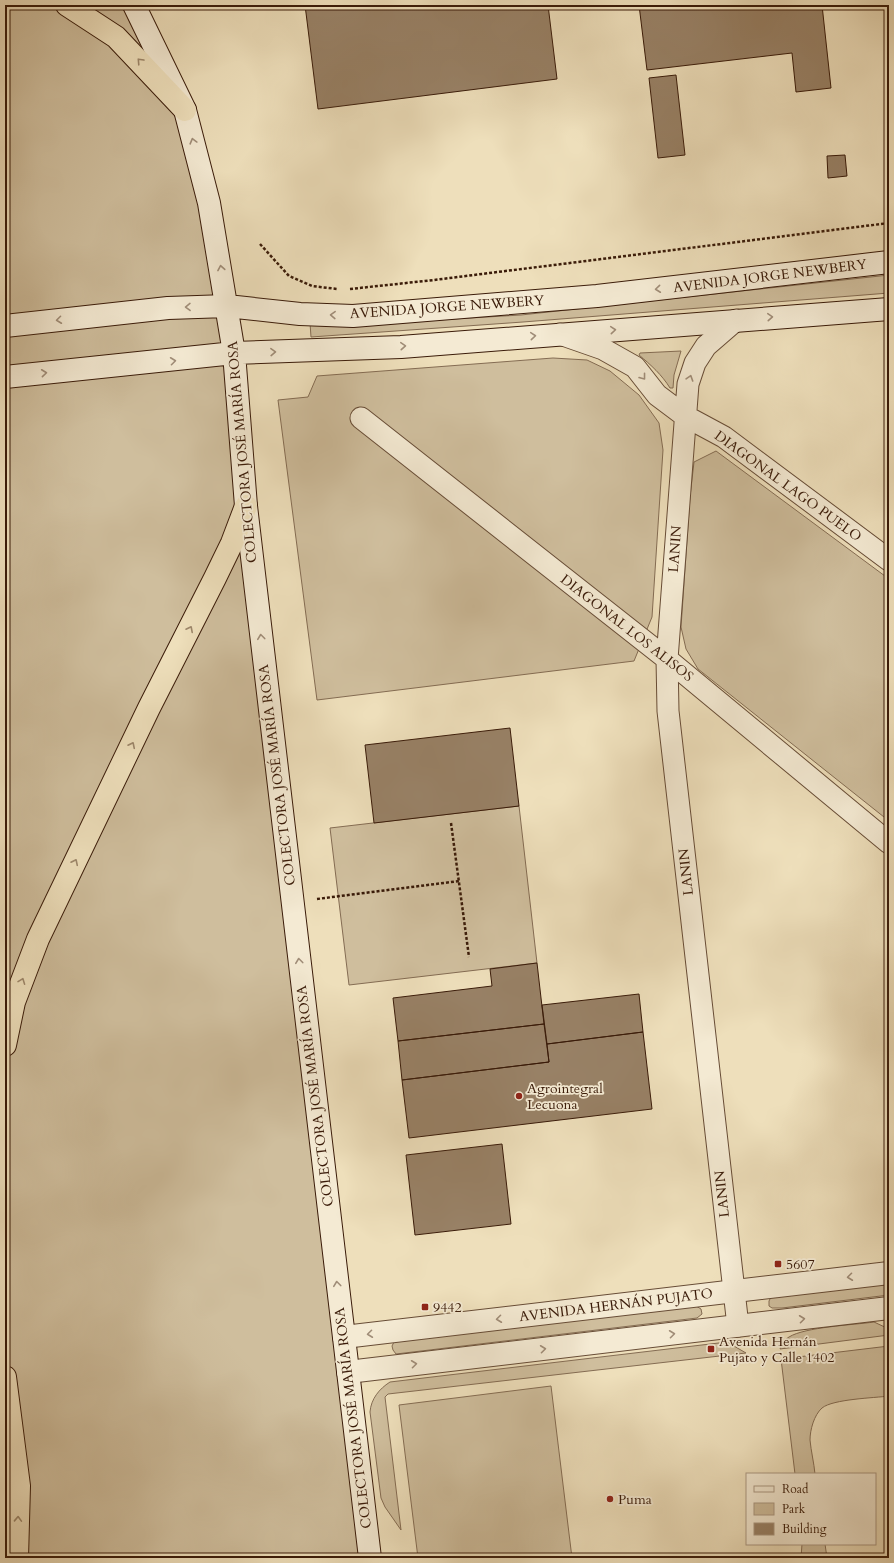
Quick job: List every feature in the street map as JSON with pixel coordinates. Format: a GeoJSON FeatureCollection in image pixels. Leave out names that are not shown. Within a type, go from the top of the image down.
{"type":"FeatureCollection","features":[{"type":"Feature","properties":{"kind":"highway"},"geometry":{"type":"LineString","coordinates":[[67,5],[116,37],[185,110]]}},
{"type":"Feature","properties":{"kind":"highway"},"geometry":{"type":"LineString","coordinates":[[5,1045],[14,1002],[38,939],[232,543],[246,506]]}},
{"type":"Feature","properties":{"kind":"highway"},"geometry":{"type":"LineString","coordinates":[[5,1376],[19,1486],[17,1558]]}},
{"type":"Feature","properties":{"kind":"main road","name":"COLECTORA JOSÉ MARÍA ROSA"},"geometry":{"type":"LineString","coordinates":[[134,5],[185,110],[209,203],[227,306],[234,353],[246,506],[370,1558]]}},
{"type":"Feature","properties":{"kind":"main road","name":"AVENIDA JORGE NEWBERY"},"geometry":{"type":"LineString","coordinates":[[5,326],[168,308],[227,306],[300,314],[353,316],[597,296],[889,262]]}},
{"type":"Feature","properties":{"kind":"main road"},"geometry":{"type":"LineString","coordinates":[[5,377],[164,362],[234,353],[401,347],[889,309]]}},
{"type":"Feature","properties":{"kind":"main road","name":"AVENIDA HERNÁN PUJATO"},"geometry":{"type":"LineString","coordinates":[[344,1337],[889,1273]]}},
{"type":"Feature","properties":{"kind":"main road"},"geometry":{"type":"LineString","coordinates":[[348,1372],[889,1308]]}},
{"type":"Feature","properties":{"kind":"street"},"geometry":{"type":"LineString","coordinates":[[685,416],[688,384],[695,363],[706,346],[736,320]]}},
{"type":"Feature","properties":{"kind":"street","name":"DIAGONAL LAGO PUELO"},"geometry":{"type":"LineString","coordinates":[[560,334],[603,349],[635,367],[657,395],[685,416],[724,437],[889,560]]}},
{"type":"Feature","properties":{"kind":"street","name":"LANIN"},"geometry":{"type":"LineString","coordinates":[[685,416],[667,659],[668,710],[738,1326]]}},
{"type":"Feature","properties":{"kind":"street","name":"DIAGONAL LOS ALISOS"},"geometry":{"type":"LineString","coordinates":[[361,418],[667,659],[889,843]]}},
{"type":"Feature","properties":{"kind":"path","name":"AVENIDA JORGE NEWBERY"},"geometry":{"type":"LineString","coordinates":[[347,290],[889,223]]}},
{"type":"Feature","properties":{"kind":"path","name":"AVENIDA JORGE NEWBERY"},"geometry":{"type":"LineString","coordinates":[[260,244],[289,276],[312,286],[340,289]]}},
{"type":"Feature","properties":{"kind":"path"},"geometry":{"type":"LineString","coordinates":[[451,823],[468,957]]}},
{"type":"Feature","properties":{"kind":"path"},"geometry":{"type":"LineString","coordinates":[[338,896],[459,881]]}},
{"type":"Feature","properties":{"kind":"green space"},"geometry":{"type":"Polygon","coordinates":[[[5,5],[134,5],[209,203],[370,1558],[5,1558],[5,5]]]}},
{"type":"Feature","properties":{"kind":"green space"},"geometry":{"type":"Polygon","coordinates":[[[889,275],[889,293],[311,337],[310,323],[351,325],[521,315],[889,275]]]}},
{"type":"Feature","properties":{"kind":"green space"},"geometry":{"type":"Polygon","coordinates":[[[681,351],[674,375],[673,388],[670,388],[656,370],[639,355],[640,353],[681,351]]]}},
{"type":"Feature","properties":{"kind":"green space"},"geometry":{"type":"Polygon","coordinates":[[[553,358],[587,360],[610,371],[639,395],[659,423],[663,450],[652,617],[634,661],[317,700],[278,400],[308,397],[317,376],[553,358]]]}},
{"type":"Feature","properties":{"kind":"green space"},"geometry":{"type":"Polygon","coordinates":[[[716,451],[889,579],[889,821],[698,669],[686,649],[681,627],[690,497],[694,462],[716,451]]]}},
{"type":"Feature","properties":{"kind":"green space"},"geometry":{"type":"Polygon","coordinates":[[[519,806],[537,963],[349,985],[330,828],[519,806]]]}},
{"type":"Feature","properties":{"kind":"green space"},"geometry":{"type":"Polygon","coordinates":[[[889,1283],[889,1295],[782,1308],[772,1308],[769,1306],[771,1297],[889,1283]]]}},
{"type":"Feature","properties":{"kind":"green space"},"geometry":{"type":"Polygon","coordinates":[[[696,1306],[701,1309],[702,1314],[697,1318],[396,1354],[392,1346],[394,1342],[696,1306]]]}},
{"type":"Feature","properties":{"kind":"green space"},"geometry":{"type":"Polygon","coordinates":[[[874,1322],[889,1329],[889,1335],[780,1349],[786,1339],[806,1331],[874,1322]]]}},
{"type":"Feature","properties":{"kind":"green space"},"geometry":{"type":"Polygon","coordinates":[[[727,1342],[746,1353],[388,1394],[385,1397],[401,1530],[385,1507],[381,1498],[370,1412],[376,1395],[390,1382],[727,1342]]]}},
{"type":"Feature","properties":{"kind":"green space"},"geometry":{"type":"Polygon","coordinates":[[[889,1346],[889,1396],[844,1401],[827,1405],[819,1411],[810,1436],[815,1473],[795,1473],[781,1359],[889,1346]]]}},
{"type":"Feature","properties":{"kind":"green space"},"geometry":{"type":"Polygon","coordinates":[[[551,1386],[572,1558],[418,1558],[399,1405],[551,1386]]]}},
{"type":"Feature","properties":{"kind":"green space"},"geometry":{"type":"Polygon","coordinates":[[[802,1545],[825,1545],[827,1558],[801,1558],[802,1545]]]}},
{"type":"Feature","properties":{"kind":"building"},"geometry":{"type":"Polygon","coordinates":[[[305,5],[548,5],[557,79],[318,109],[305,5]]]}},
{"type":"Feature","properties":{"kind":"building"},"geometry":{"type":"Polygon","coordinates":[[[639,5],[822,5],[831,88],[796,92],[792,53],[647,70],[639,5]]]}},
{"type":"Feature","properties":{"kind":"building"},"geometry":{"type":"Polygon","coordinates":[[[676,75],[685,155],[658,158],[649,78],[676,75]]]}},
{"type":"Feature","properties":{"kind":"building"},"geometry":{"type":"Polygon","coordinates":[[[845,155],[847,176],[828,178],[827,156],[845,155]]]}},
{"type":"Feature","properties":{"kind":"building"},"geometry":{"type":"Polygon","coordinates":[[[510,728],[519,806],[374,823],[365,745],[510,728]]]}},
{"type":"Feature","properties":{"kind":"building"},"geometry":{"type":"Polygon","coordinates":[[[537,963],[544,1024],[398,1041],[393,998],[492,986],[490,969],[537,963]]]}},
{"type":"Feature","properties":{"kind":"building"},"geometry":{"type":"Polygon","coordinates":[[[639,994],[643,1032],[547,1044],[542,1005],[639,994]]]}},
{"type":"Feature","properties":{"kind":"building"},"geometry":{"type":"Polygon","coordinates":[[[544,1024],[549,1062],[402,1080],[398,1041],[544,1024]]]}},
{"type":"Feature","properties":{"kind":"building"},"geometry":{"type":"Polygon","coordinates":[[[643,1032],[652,1109],[409,1138],[402,1080],[549,1062],[547,1044],[643,1032]]]}},
{"type":"Feature","properties":{"kind":"building"},"geometry":{"type":"Polygon","coordinates":[[[502,1144],[511,1224],[415,1235],[406,1155],[502,1144]]]}},
{"type":"Feature","properties":{"kind":"place","name":"Agrointegral Lecuona"},"geometry":{"type":"Point","coordinates":[519,1096]}},
{"type":"Feature","properties":{"kind":"place","name":"5607"},"geometry":{"type":"Point","coordinates":[778,1264]}},
{"type":"Feature","properties":{"kind":"place","name":"9442"},"geometry":{"type":"Point","coordinates":[425,1307]}},
{"type":"Feature","properties":{"kind":"place","name":"Avenida Hernán Pujato y Calle 1402"},"geometry":{"type":"Point","coordinates":[711,1349]}},
{"type":"Feature","properties":{"kind":"place","name":"Puma"},"geometry":{"type":"Point","coordinates":[610,1499]}}]}
